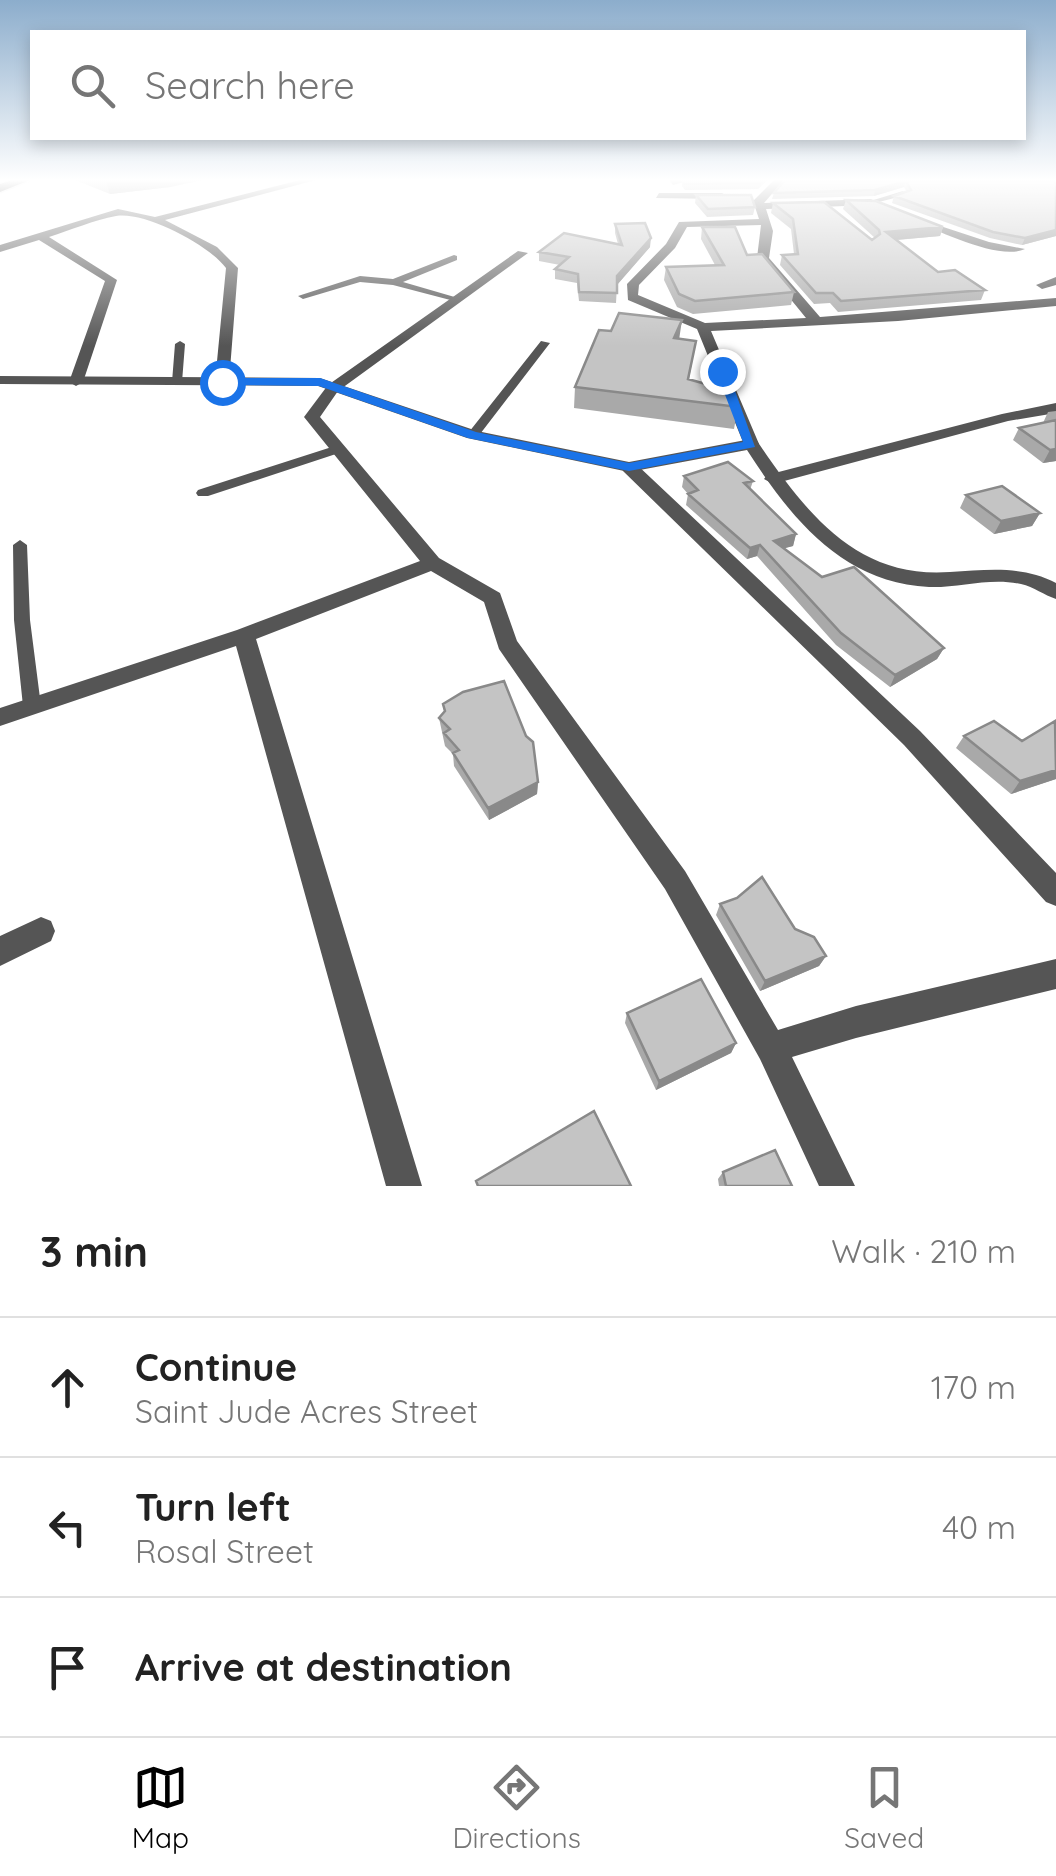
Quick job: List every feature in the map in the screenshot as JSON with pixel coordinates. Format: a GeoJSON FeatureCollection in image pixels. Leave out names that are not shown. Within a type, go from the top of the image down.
{"type":"FeatureCollection","features":[{"type":"Feature","properties":{"kind":"street"},"geometry":{"type":"LineString","coordinates":[[183,235],[228,260],[232,268],[222,382]]}},
{"type":"Feature","properties":{"kind":"street"},"geometry":{"type":"LineString","coordinates":[[677,235],[633,284],[632,297],[702,327],[816,322],[1056,300]]}},
{"type":"Feature","properties":{"kind":"street"},"geometry":{"type":"LineString","coordinates":[[765,235],[763,258],[816,322]]}},
{"type":"Feature","properties":{"kind":"street"},"geometry":{"type":"LineString","coordinates":[[960,235],[986,245],[1019,249]]}},
{"type":"Feature","properties":{"kind":"street"},"geometry":{"type":"LineString","coordinates":[[0,248],[40,236],[111,280],[76,382]]}},
{"type":"Feature","properties":{"kind":"street"},"geometry":{"type":"LineString","coordinates":[[522,252],[333,388],[312,416],[432,563],[493,598],[508,643],[674,880],[771,1048],[837,1186]]}},
{"type":"Feature","properties":{"kind":"street"},"geometry":{"type":"LineString","coordinates":[[1056,281],[1041,287],[1056,300]]}},
{"type":"Feature","properties":{"kind":"street"},"geometry":{"type":"LineString","coordinates":[[702,327],[751,444],[822,537],[858,562],[888,573],[928,580],[1018,574],[1056,592]]}},
{"type":"Feature","properties":{"kind":"street"},"geometry":{"type":"LineString","coordinates":[[0,380],[300,381],[333,388],[473,435],[629,467],[751,444]]}},
{"type":"Feature","properties":{"kind":"street"},"geometry":{"type":"LineString","coordinates":[[774,478],[1007,417],[1056,408]]}},
{"type":"Feature","properties":{"kind":"street"},"geometry":{"type":"LineString","coordinates":[[629,467],[912,738],[1056,893]]}},
{"type":"Feature","properties":{"kind":"street"},"geometry":{"type":"LineString","coordinates":[[0,717],[244,635],[432,563]]}},
{"type":"Feature","properties":{"kind":"street"},"geometry":{"type":"LineString","coordinates":[[244,635],[325,902],[404,1186]]}},
{"type":"Feature","properties":{"kind":"street"},"geometry":{"type":"LineString","coordinates":[[0,951],[40,931]]}},
{"type":"Feature","properties":{"kind":"street"},"geometry":{"type":"LineString","coordinates":[[771,1048],[856,1022],[1056,974]]}},
{"type":"Feature","properties":{"kind":"lane"},"geometry":{"type":"LineString","coordinates":[[394,282],[454,258]]}},
{"type":"Feature","properties":{"kind":"lane"},"geometry":{"type":"LineString","coordinates":[[303,296],[360,278],[394,282],[455,300]]}},
{"type":"Feature","properties":{"kind":"lane"},"geometry":{"type":"LineString","coordinates":[[473,435],[545,343]]}},
{"type":"Feature","properties":{"kind":"lane"},"geometry":{"type":"LineString","coordinates":[[176,382],[180,344]]}},
{"type":"Feature","properties":{"kind":"lane"},"geometry":{"type":"LineString","coordinates":[[203,493],[338,449]]}},
{"type":"Feature","properties":{"kind":"lane"},"geometry":{"type":"LineString","coordinates":[[20,545],[22,620],[32,706]]}},
{"type":"Feature","properties":{"kind":"building"},"geometry":{"type":"Polygon","coordinates":[[[561,235],[622,245],[619,235],[651,238],[617,276],[617,293],[579,292],[578,274],[555,269],[569,257],[539,252],[561,235]]]}},
{"type":"Feature","properties":{"kind":"building"},"geometry":{"type":"Polygon","coordinates":[[[707,235],[739,235],[747,255],[762,254],[794,292],[695,301],[679,294],[666,267],[724,265],[707,235]]]}},
{"type":"Feature","properties":{"kind":"building"},"geometry":{"type":"Polygon","coordinates":[[[795,235],[866,235],[872,240],[890,235],[938,272],[955,270],[985,290],[841,301],[833,293],[816,293],[782,255],[798,254],[795,235]]]}},
{"type":"Feature","properties":{"kind":"building"},"geometry":{"type":"Polygon","coordinates":[[[619,313],[682,320],[674,338],[696,341],[688,379],[731,391],[738,407],[575,387],[599,330],[611,331],[619,313]]]}},
{"type":"Feature","properties":{"kind":"building"},"geometry":{"type":"Polygon","coordinates":[[[1056,420],[1056,449],[1050,450],[1019,428],[1056,420]]]}},
{"type":"Feature","properties":{"kind":"building"},"geometry":{"type":"Polygon","coordinates":[[[728,462],[753,481],[744,483],[796,534],[774,541],[822,577],[854,567],[944,648],[895,675],[841,633],[760,545],[750,548],[688,494],[698,490],[684,476],[728,462]]]}},
{"type":"Feature","properties":{"kind":"building"},"geometry":{"type":"Polygon","coordinates":[[[1002,486],[1040,513],[1001,521],[966,495],[1002,486]]]}},
{"type":"Feature","properties":{"kind":"building"},"geometry":{"type":"Polygon","coordinates":[[[504,681],[526,736],[533,742],[538,782],[488,808],[453,753],[459,750],[444,733],[450,729],[439,718],[445,711],[443,704],[463,692],[504,681]]]}},
{"type":"Feature","properties":{"kind":"building"},"geometry":{"type":"Polygon","coordinates":[[[994,721],[1022,741],[1055,721],[1056,770],[1020,781],[964,736],[994,721]]]}},
{"type":"Feature","properties":{"kind":"building"},"geometry":{"type":"Polygon","coordinates":[[[762,877],[795,929],[814,937],[826,956],[765,981],[720,904],[737,898],[762,877]]]}},
{"type":"Feature","properties":{"kind":"building"},"geometry":{"type":"Polygon","coordinates":[[[701,979],[736,1043],[659,1081],[627,1013],[701,979]]]}},
{"type":"Feature","properties":{"kind":"building"},"geometry":{"type":"Polygon","coordinates":[[[594,1111],[631,1186],[478,1186],[476,1181],[594,1111]]]}},
{"type":"Feature","properties":{"kind":"building"},"geometry":{"type":"Polygon","coordinates":[[[775,1150],[792,1186],[726,1186],[723,1172],[775,1150]]]}},
{"type":"Feature","properties":{"kind":"route"},"geometry":{"type":"LineString","coordinates":[[222,382],[320,382],[473,435],[629,467],[751,444],[722,371]]}}]}
